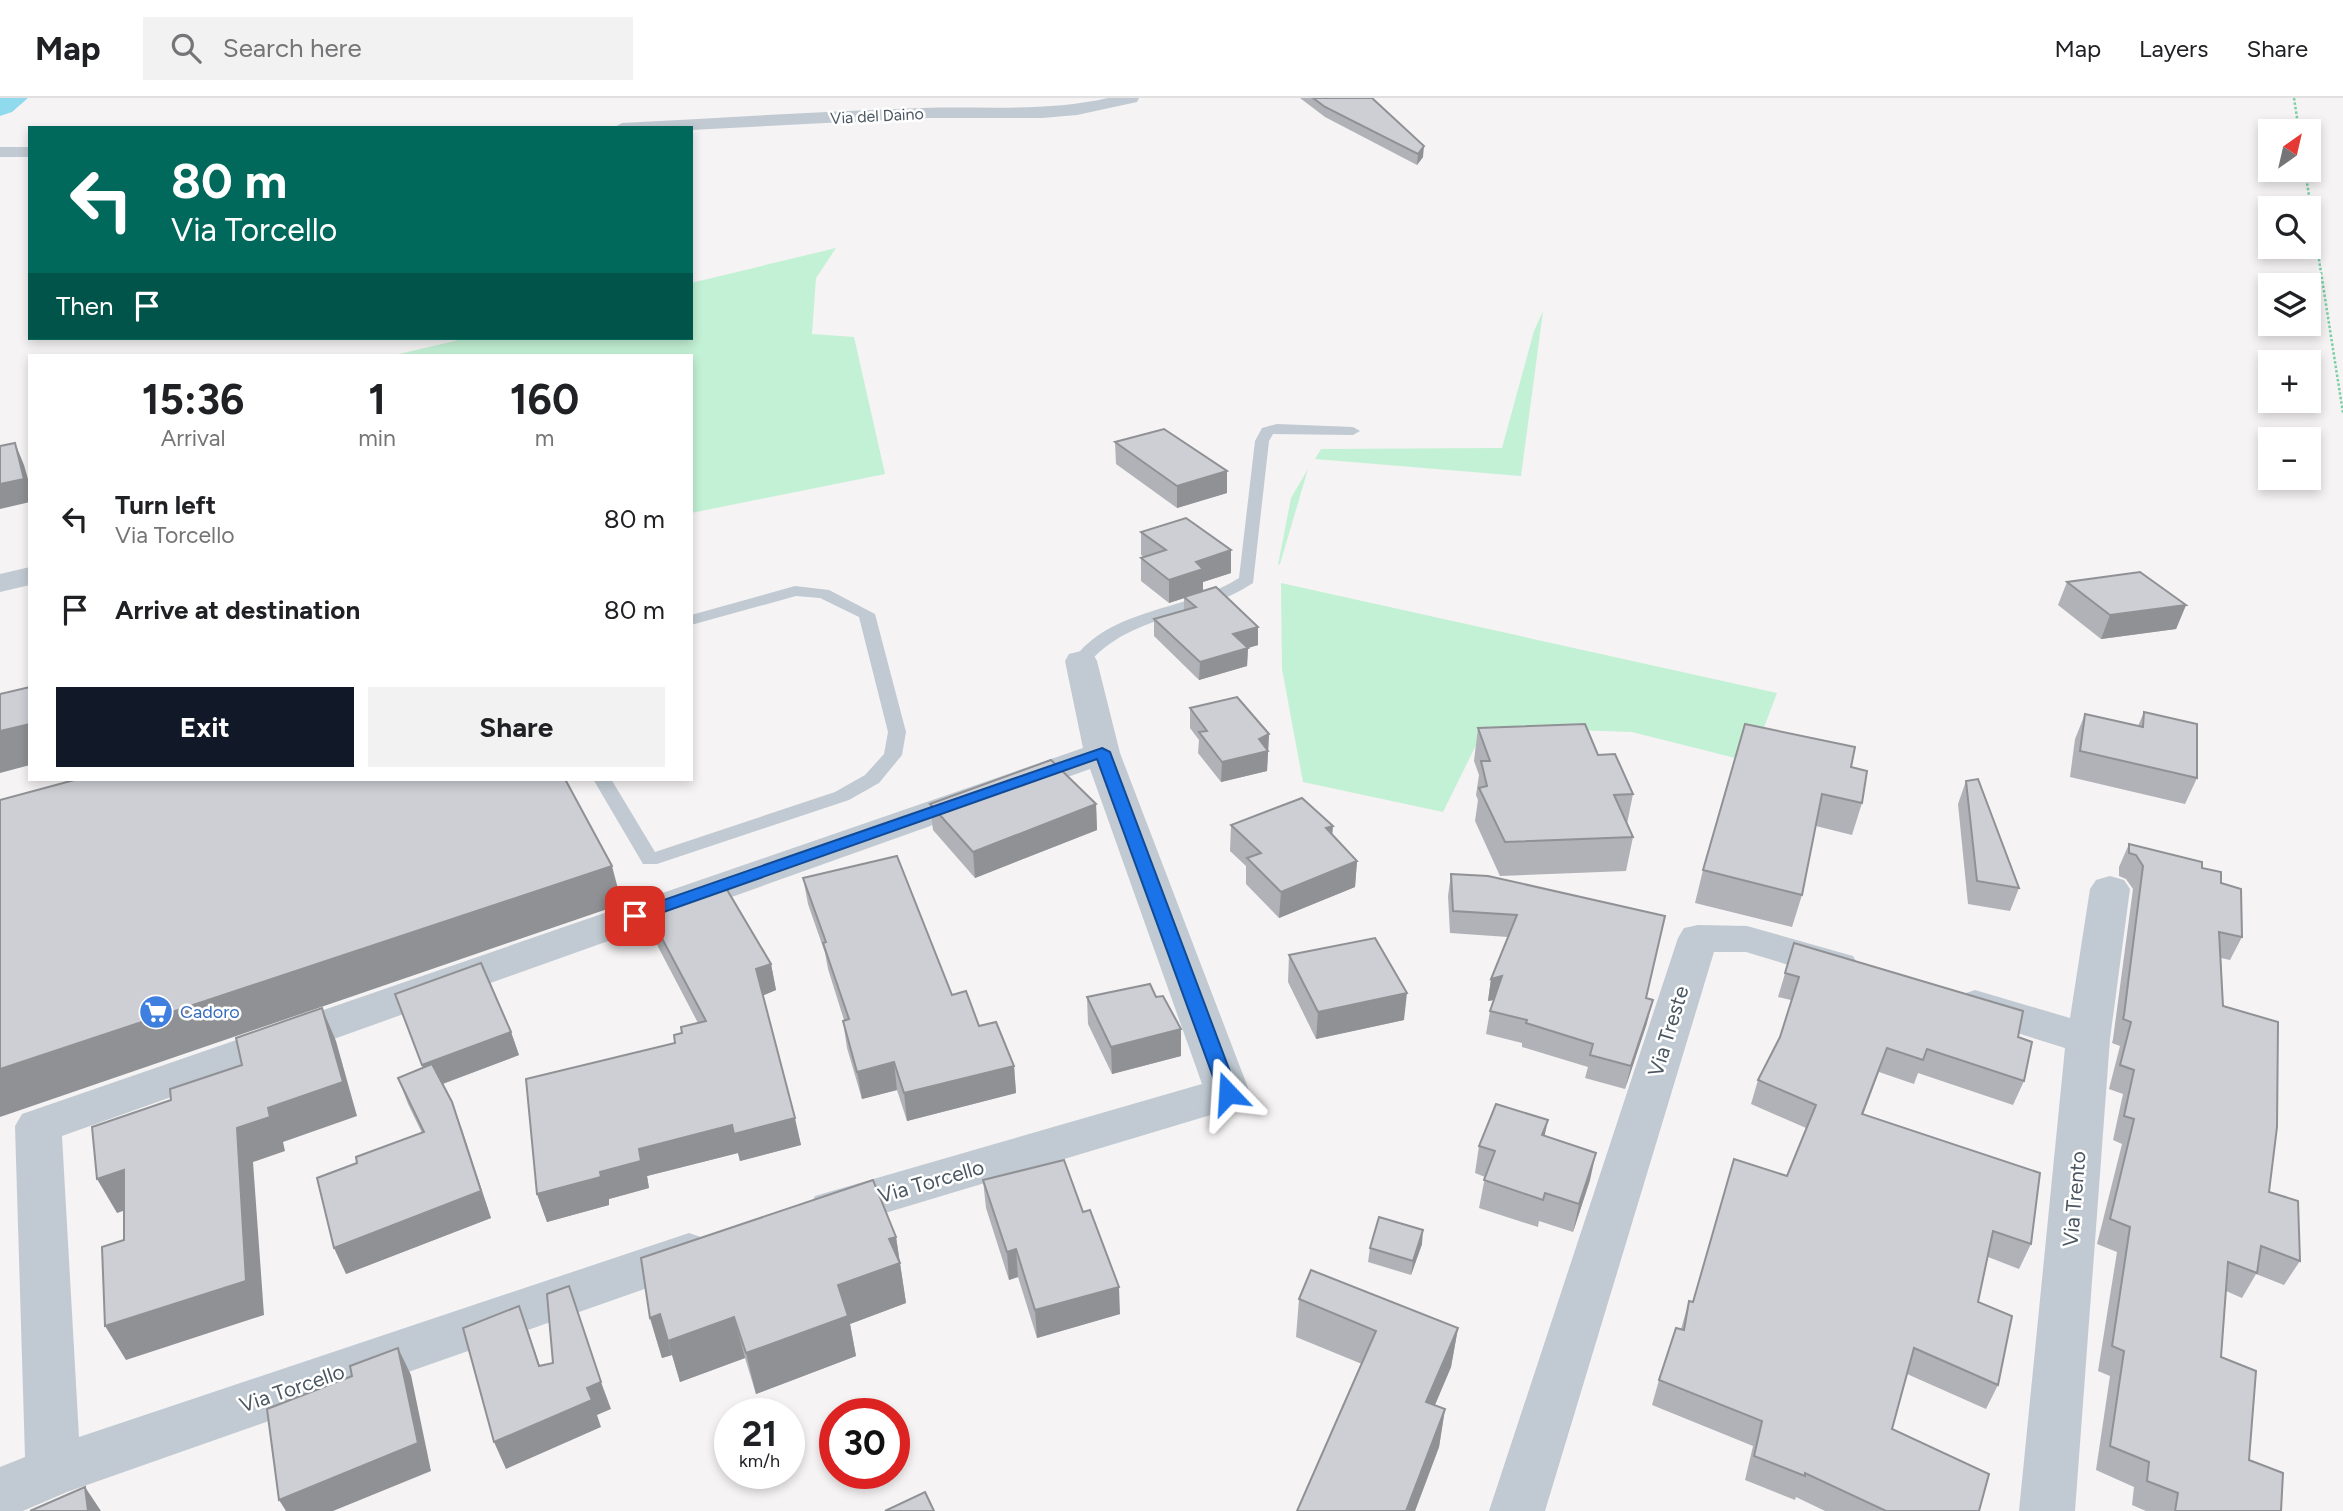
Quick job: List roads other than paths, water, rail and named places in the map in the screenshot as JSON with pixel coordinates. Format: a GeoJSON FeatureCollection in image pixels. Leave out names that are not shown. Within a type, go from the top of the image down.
{"type":"FeatureCollection","features":[{"type":"Feature","properties":{"kind":"street","name":"Via del Daino"},"geometry":{"type":"LineString","coordinates":[[662,126],[922,113],[1042,113],[1077,110],[1131,98]]}},
{"type":"Feature","properties":{"kind":"street"},"geometry":{"type":"LineString","coordinates":[[0,152],[28,152]]}},
{"type":"Feature","properties":{"kind":"street"},"geometry":{"type":"LineString","coordinates":[[0,583],[28,576]]}},
{"type":"Feature","properties":{"kind":"street","name":"Via Torcello"},"geometry":{"type":"LineString","coordinates":[[788,1223],[1228,1093],[1102,752],[1081,661]]}},
{"type":"Feature","properties":{"kind":"street"},"geometry":{"type":"LineString","coordinates":[[53,1471],[38,1126],[1102,752]]}},
{"type":"Feature","properties":{"kind":"street","name":"Via Trento"},"geometry":{"type":"LineString","coordinates":[[2047,1511],[2088,1039],[2110,889]]}},
{"type":"Feature","properties":{"kind":"street","name":"Via Treste"},"geometry":{"type":"LineString","coordinates":[[1517,1511],[1698,937],[1747,939],[1878,977]]}},
{"type":"Feature","properties":{"kind":"street"},"geometry":{"type":"LineString","coordinates":[[1930,993],[2088,1039]]}},
{"type":"Feature","properties":{"kind":"street","name":"Via Torcello"},"geometry":{"type":"LineString","coordinates":[[0,1494],[53,1471],[654,1263],[721,1243]]}},
{"type":"Feature","properties":{"kind":"lane"},"geometry":{"type":"LineString","coordinates":[[1081,661],[1091,646],[1115,631],[1224,594],[1247,580],[1262,441],[1267,431],[1353,431]]}},
{"type":"Feature","properties":{"kind":"lane"},"geometry":{"type":"LineString","coordinates":[[603,781],[650,860],[842,796],[872,779],[893,755],[897,732],[867,614],[823,593],[795,591],[693,620]]}},
{"type":"Feature","properties":{"kind":"waterway"},"geometry":{"type":"LineString","coordinates":[[0,105],[11,98]]}},
{"type":"Feature","properties":{"kind":"place","name":"Cadoro"},"geometry":{"type":"Point","coordinates":[156,1012]}}]}
